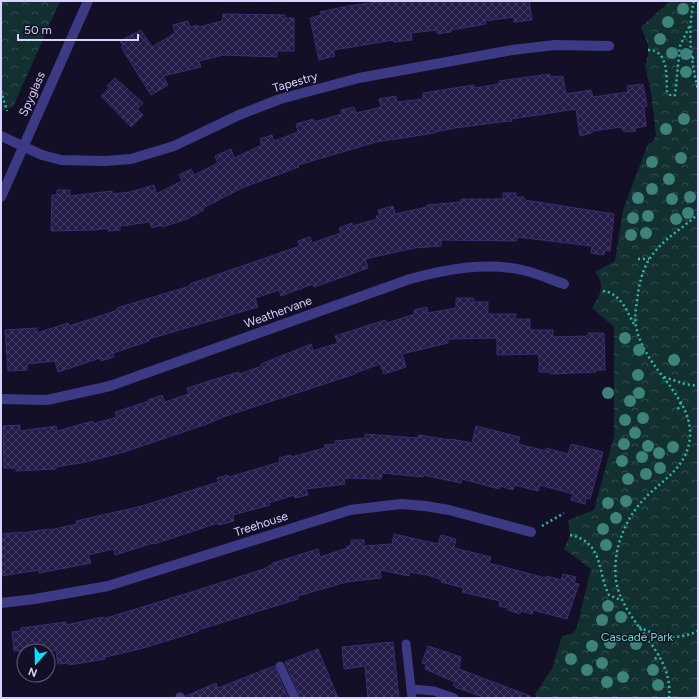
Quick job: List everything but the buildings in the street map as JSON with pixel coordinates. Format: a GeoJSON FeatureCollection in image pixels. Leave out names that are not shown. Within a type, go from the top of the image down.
{"type":"FeatureCollection","features":[{"type":"Feature","properties":{"kind":"street","name":"Spyglass"},"geometry":{"type":"LineString","coordinates":[[1,198],[88,1]]}},
{"type":"Feature","properties":{"kind":"street","name":"Tapestry"},"geometry":{"type":"LineString","coordinates":[[1,136],[23,147],[61,160],[105,161],[131,159],[174,146],[239,115],[280,99],[359,78],[512,50],[556,45],[609,46]]}},
{"type":"Feature","properties":{"kind":"street","name":"Weathervane"},"geometry":{"type":"LineString","coordinates":[[1,399],[47,400],[110,386],[410,279],[450,270],[496,266],[526,271],[564,284]]}},
{"type":"Feature","properties":{"kind":"street","name":"Treehouse"},"geometry":{"type":"LineString","coordinates":[[1,603],[35,599],[108,586],[350,510],[400,504],[425,506],[449,510],[531,532]]}},
{"type":"Feature","properties":{"kind":"lane"},"geometry":{"type":"LineString","coordinates":[[406,644],[411,693],[434,691],[454,698]]}},
{"type":"Feature","properties":{"kind":"lane"},"geometry":{"type":"LineString","coordinates":[[280,666],[295,698]]}},
{"type":"Feature","properties":{"kind":"path"},"geometry":{"type":"LineString","coordinates":[[694,1],[690,25],[692,58],[698,90]]}},
{"type":"Feature","properties":{"kind":"path"},"geometry":{"type":"LineString","coordinates":[[648,50],[656,50],[661,54],[664,63],[667,92],[671,96],[675,95],[680,46],[690,25]]}},
{"type":"Feature","properties":{"kind":"path"},"geometry":{"type":"LineString","coordinates":[[692,58],[698,57]]}},
{"type":"Feature","properties":{"kind":"path"},"geometry":{"type":"LineString","coordinates":[[1,91],[7,111]]}},
{"type":"Feature","properties":{"kind":"path"},"geometry":{"type":"LineString","coordinates":[[636,326],[639,286],[649,259],[663,243],[698,214]]}},
{"type":"Feature","properties":{"kind":"path"},"geometry":{"type":"LineString","coordinates":[[638,259],[649,259]]}},
{"type":"Feature","properties":{"kind":"path"},"geometry":{"type":"LineString","coordinates":[[603,291],[614,294],[619,299],[636,326],[648,354],[681,402],[689,420],[689,446],[679,467],[639,504],[626,524],[619,546],[616,568],[616,580],[621,600],[659,655],[668,673],[669,698]]}},
{"type":"Feature","properties":{"kind":"path"},"geometry":{"type":"LineString","coordinates":[[664,376],[685,384],[698,386]]}},
{"type":"Feature","properties":{"kind":"path"},"geometry":{"type":"LineString","coordinates":[[678,409],[681,402]]}},
{"type":"Feature","properties":{"kind":"path"},"geometry":{"type":"LineString","coordinates":[[531,532],[564,513]]}},
{"type":"Feature","properties":{"kind":"path"},"geometry":{"type":"LineString","coordinates":[[570,535],[587,542],[595,550],[608,595],[621,600]]}},
{"type":"Feature","properties":{"kind":"path"},"geometry":{"type":"LineString","coordinates":[[638,626],[657,635],[673,637],[687,636],[698,632]]}},
{"type":"Feature","properties":{"kind":"path"},"geometry":{"type":"LineString","coordinates":[[655,659],[659,655]]}},
{"type":"Feature","properties":{"kind":"green space"},"geometry":{"type":"Polygon","coordinates":[[[1,1],[60,1],[13,107],[1,111],[1,1]]]}},
{"type":"Feature","properties":{"kind":"green space","name":"Cascade Park"},"geometry":{"type":"Polygon","coordinates":[[[670,1],[698,1],[698,698],[537,698],[535,694],[552,669],[562,636],[572,634],[577,627],[591,569],[564,549],[570,535],[568,520],[594,510],[614,436],[614,327],[592,308],[601,290],[600,281],[595,272],[615,261],[623,210],[648,144],[652,142],[656,136],[651,92],[645,66],[648,55],[648,45],[641,27],[670,1]]]}}]}
